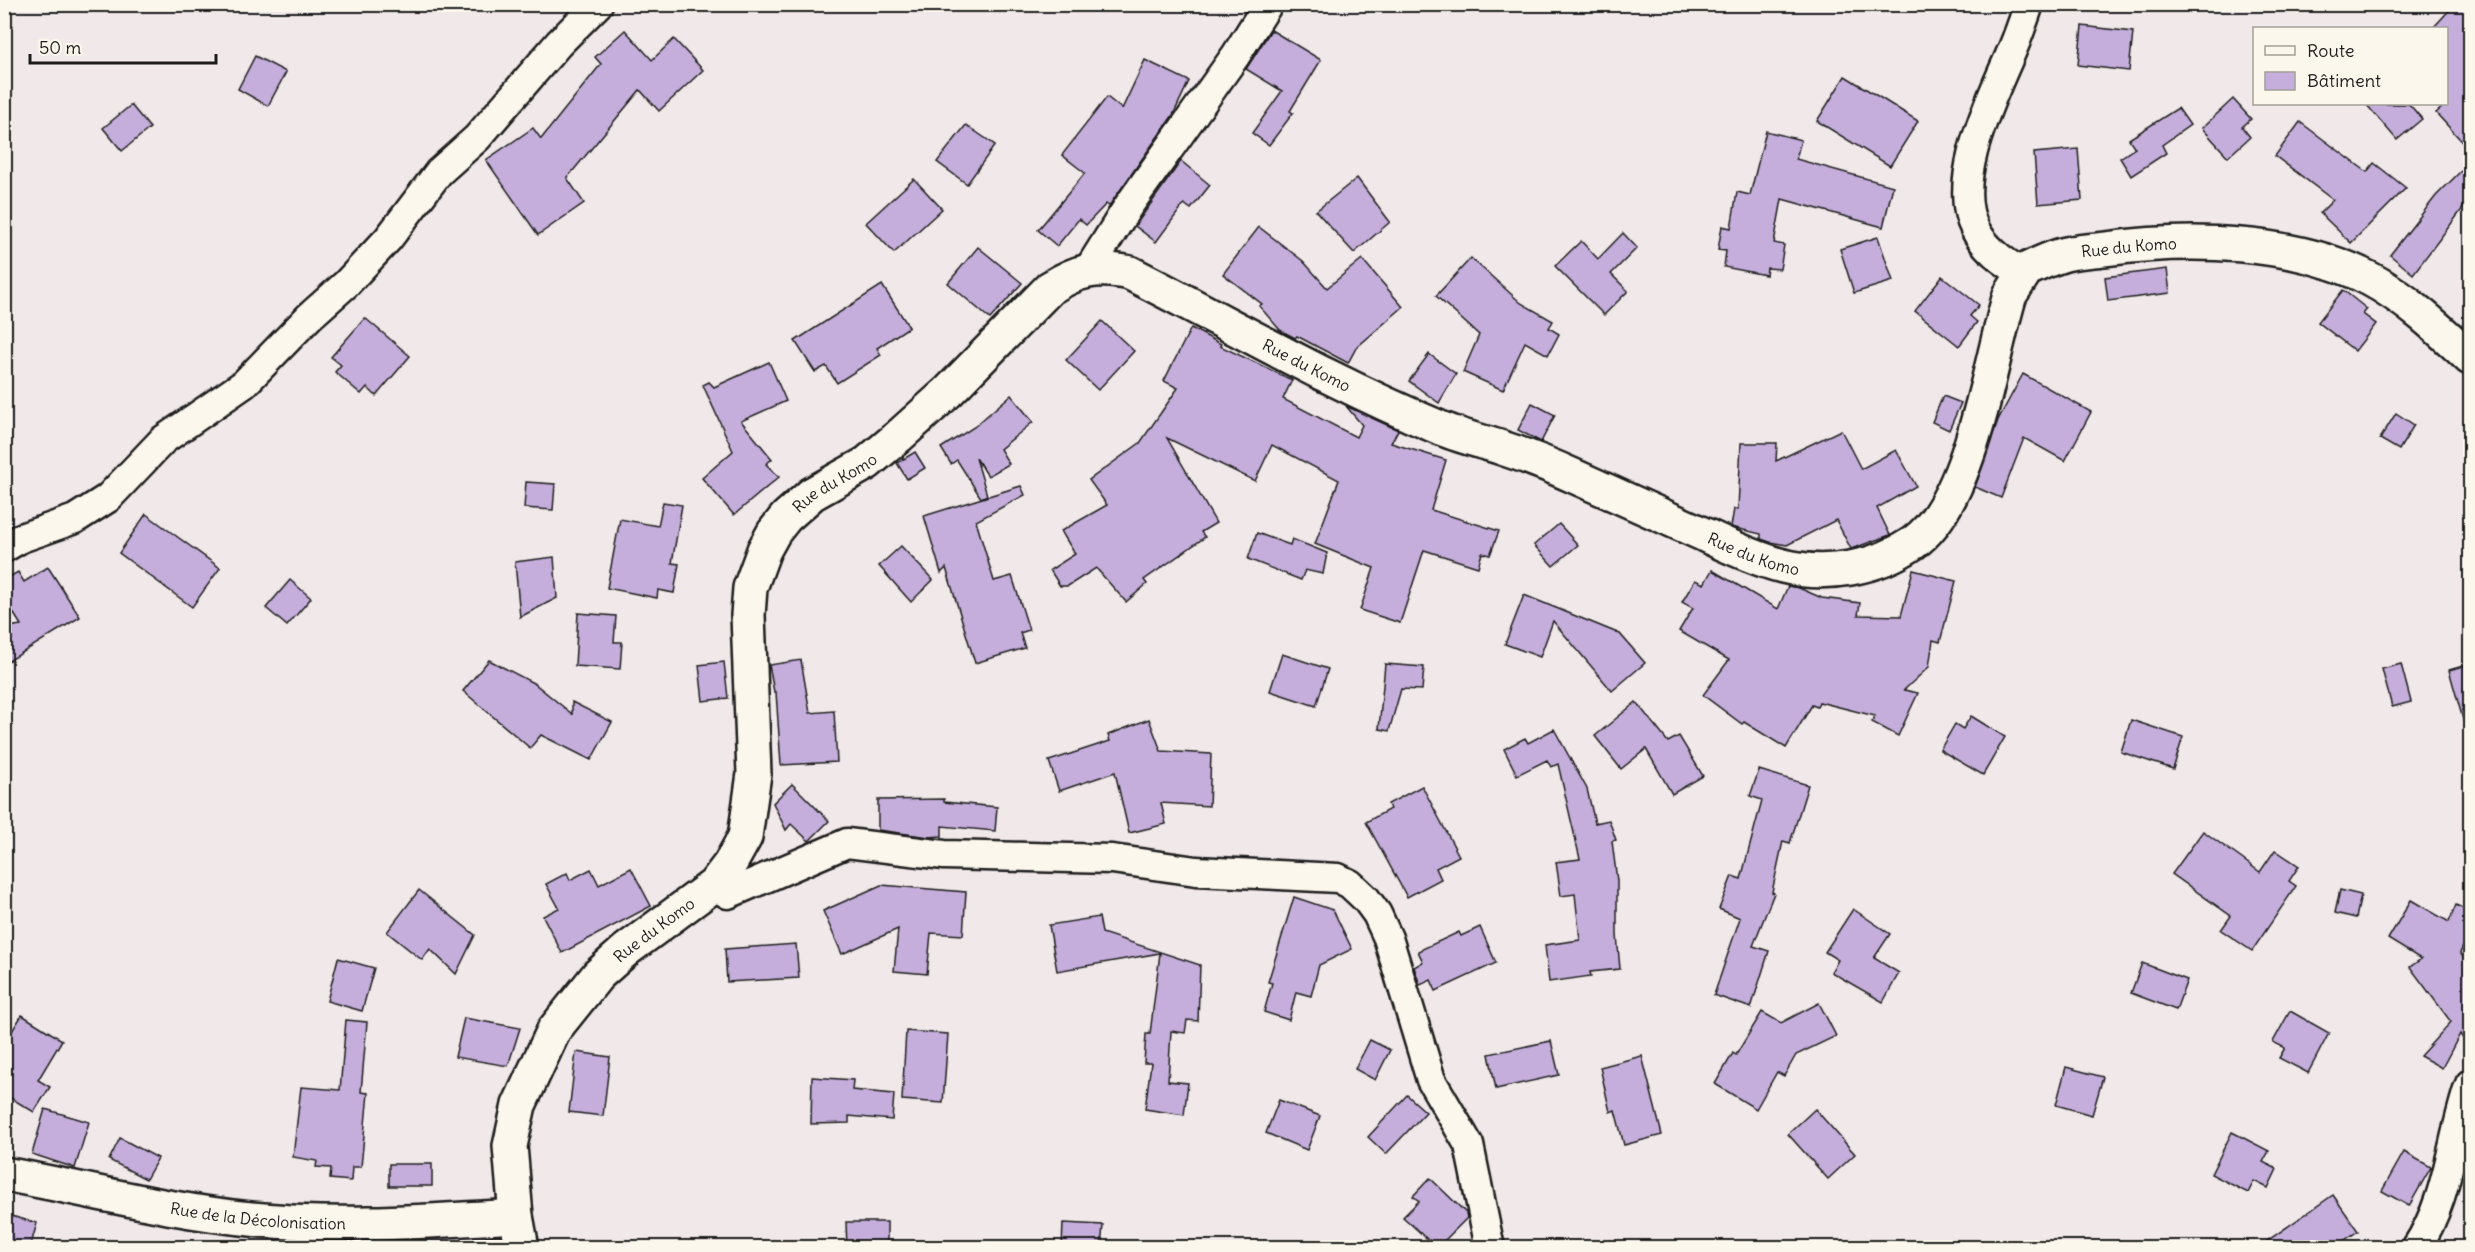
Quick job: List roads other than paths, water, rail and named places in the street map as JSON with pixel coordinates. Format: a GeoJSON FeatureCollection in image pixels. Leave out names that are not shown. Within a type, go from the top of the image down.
{"type":"FeatureCollection","features":[{"type":"Feature","properties":{"kind":"street"},"geometry":{"type":"LineString","coordinates":[[4,548],[21,538],[75,519],[108,498],[163,441],[244,384],[309,317],[346,284],[388,239],[439,172],[477,138],[559,43],[598,4]]}},
{"type":"Feature","properties":{"kind":"street"},"geometry":{"type":"LineString","coordinates":[[1089,269],[1129,206],[1236,55],[1268,4]]}},
{"type":"Feature","properties":{"kind":"street"},"geometry":{"type":"LineString","coordinates":[[2022,272],[2008,265],[1975,229],[1969,208],[1968,184],[1971,157],[1982,121],[2029,4]]}},
{"type":"Feature","properties":{"kind":"street","name":"Rue du Komo"},"geometry":{"type":"LineString","coordinates":[[522,1248],[516,1216],[510,1146],[519,1105],[554,1029],[598,975],[642,938],[714,885],[745,837],[751,806],[754,763],[748,615],[750,588],[755,571],[774,532],[812,494],[867,463],[899,436],[949,391],[1050,288],[1064,279],[1089,269],[1114,269],[1130,273],[1345,386],[1440,428],[1506,449],[1574,476],[1742,552],[1784,567],[1822,571],[1860,566],[1889,556],[1912,544],[1929,529],[1953,492],[1970,447],[2010,295],[2023,275],[2022,272],[2062,255],[2129,246],[2238,245],[2307,256],[2369,279],[2394,295],[2470,358]]}},
{"type":"Feature","properties":{"kind":"street"},"geometry":{"type":"LineString","coordinates":[[714,885],[728,894],[847,843],[944,855],[1112,859],[1196,871],[1338,879],[1350,884],[1366,899],[1377,914],[1388,938],[1431,1080],[1468,1145],[1490,1248]]}},
{"type":"Feature","properties":{"kind":"street"},"geometry":{"type":"LineString","coordinates":[[2416,1248],[2425,1234],[2440,1197],[2470,1084]]}},
{"type":"Feature","properties":{"kind":"street","name":"Rue de la Décolonisation"},"geometry":{"type":"LineString","coordinates":[[4,1174],[176,1209],[253,1220],[413,1221],[516,1216]]}}]}
